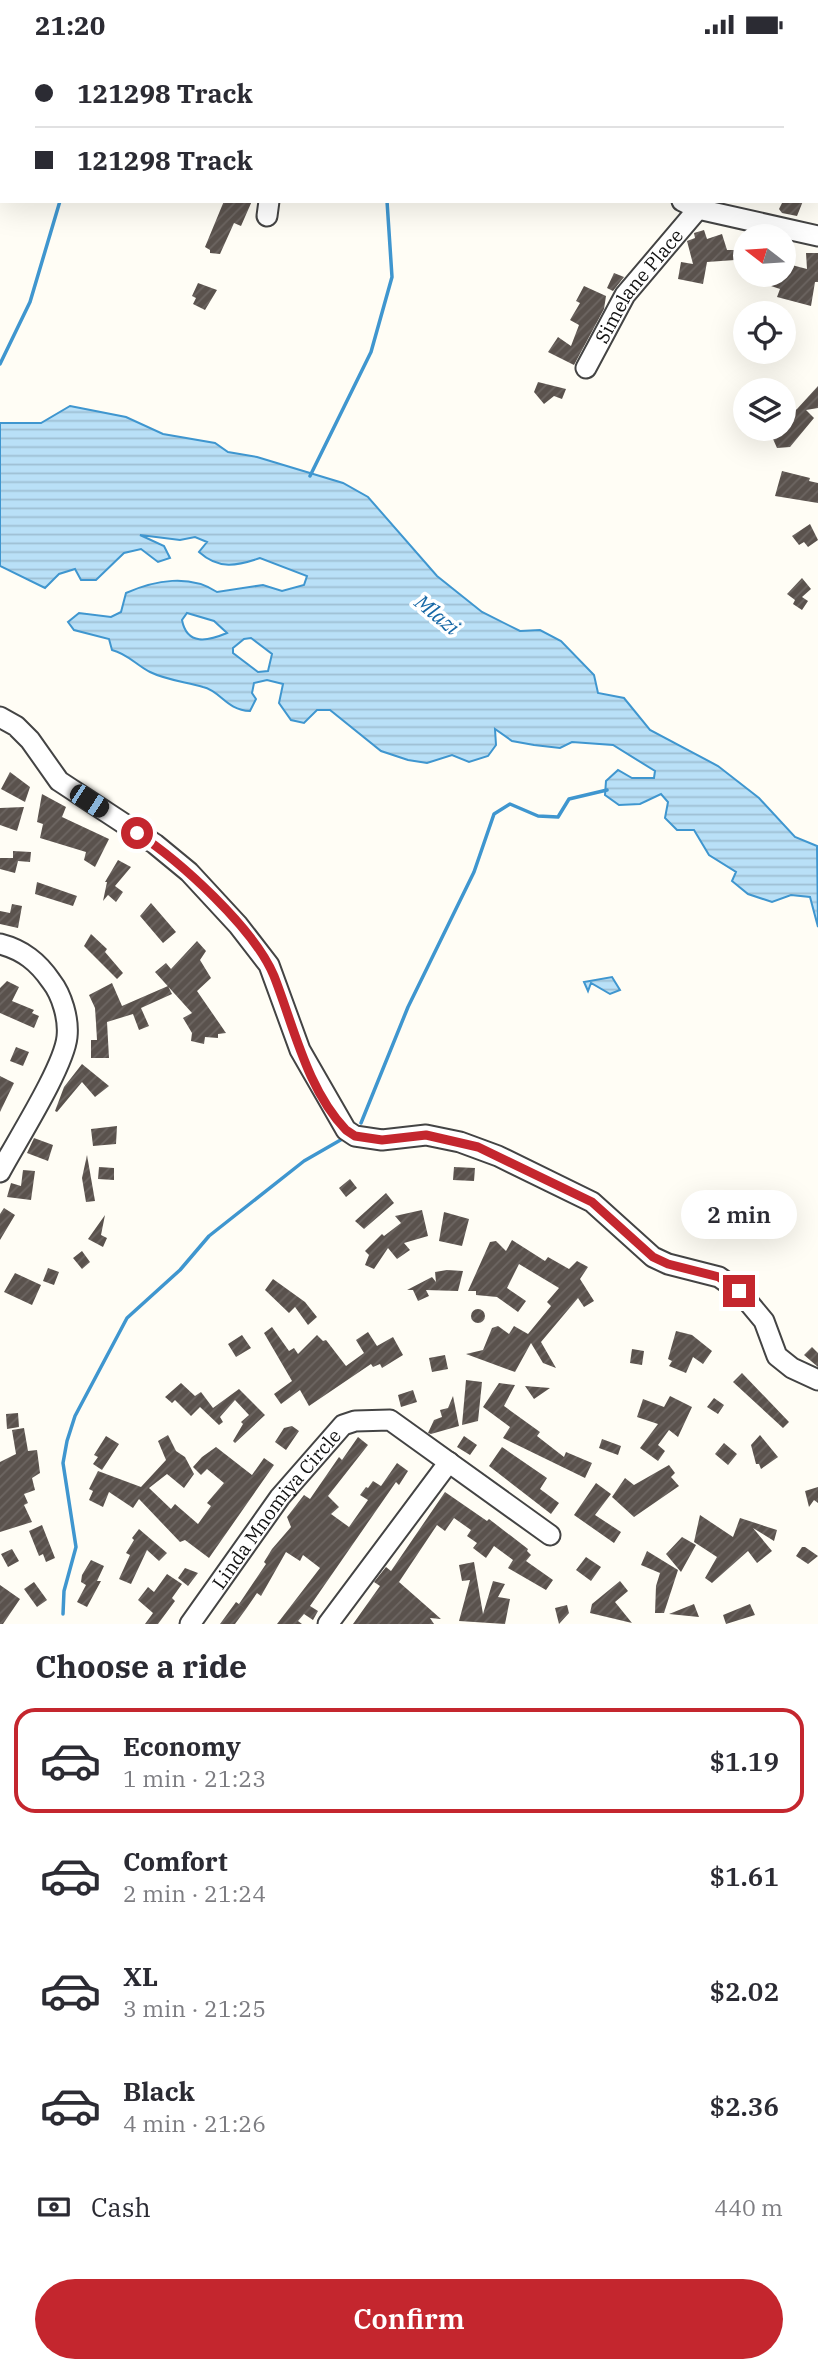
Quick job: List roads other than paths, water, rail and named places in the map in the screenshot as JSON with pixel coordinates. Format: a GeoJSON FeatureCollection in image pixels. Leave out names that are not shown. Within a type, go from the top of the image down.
{"type":"FeatureCollection","features":[{"type":"Feature","properties":{"kind":"street"},"geometry":{"type":"LineString","coordinates":[[690,205],[818,236]]}},
{"type":"Feature","properties":{"kind":"street","name":"Simelane Place"},"geometry":{"type":"LineString","coordinates":[[586,368],[625,295],[690,205]]}},
{"type":"Feature","properties":{"kind":"street"},"geometry":{"type":"LineString","coordinates":[[0,717],[16,726],[30,740],[59,781],[155,844],[189,872],[238,925],[269,965],[300,1050],[346,1130],[355,1136],[382,1140],[426,1135],[460,1142],[498,1156],[592,1202],[653,1257],[668,1264],[719,1277],[739,1291],[764,1321],[777,1356],[792,1368],[818,1380]]}},
{"type":"Feature","properties":{"kind":"street"},"geometry":{"type":"LineString","coordinates":[[0,944],[22,952],[47,974],[62,1003],[67,1037],[55,1070],[0,1172]]}},
{"type":"Feature","properties":{"kind":"street","name":"Linda Mnomiya Circle"},"geometry":{"type":"LineString","coordinates":[[190,1624],[279,1497],[343,1425],[367,1419],[390,1420],[550,1535]]}},
{"type":"Feature","properties":{"kind":"street"},"geometry":{"type":"LineString","coordinates":[[328,1624],[449,1462]]}},
{"type":"Feature","properties":{"kind":"water","name":"Mlazi"},"geometry":{"type":"Polygon","coordinates":[[[70,406],[126,417],[163,434],[215,443],[228,452],[257,457],[343,483],[368,497],[437,576],[482,612],[520,631],[540,630],[561,641],[594,675],[598,693],[624,698],[650,730],[718,766],[759,798],[795,837],[817,846],[818,927],[810,897],[791,895],[772,902],[748,894],[732,881],[736,872],[709,855],[694,830],[677,830],[665,818],[668,802],[661,794],[640,804],[619,805],[605,795],[606,781],[618,770],[632,778],[654,778],[655,771],[613,745],[572,742],[560,748],[534,745],[512,741],[495,729],[496,745],[488,756],[469,762],[452,755],[427,763],[408,760],[381,751],[330,710],[317,710],[304,723],[291,720],[279,703],[283,684],[267,680],[254,683],[252,693],[256,699],[250,711],[242,710],[209,689],[150,672],[112,650],[109,639],[74,630],[68,622],[79,613],[111,617],[121,612],[126,593],[160,582],[184,581],[207,586],[217,592],[263,585],[282,591],[304,585],[307,576],[260,558],[228,565],[214,562],[199,552],[207,542],[195,537],[180,540],[140,535],[164,546],[170,558],[158,562],[141,549],[124,553],[96,580],[81,580],[75,569],[59,574],[45,588],[0,566],[0,423],[41,423],[70,406]],[[187,613],[182,620],[188,634],[193,638],[213,638],[227,633],[214,621],[187,613]],[[251,638],[244,639],[233,648],[233,653],[258,672],[268,671],[272,654],[251,638]]]}},
{"type":"Feature","properties":{"kind":"water"},"geometry":{"type":"Polygon","coordinates":[[[612,977],[620,990],[610,994],[591,983],[588,991],[584,982],[612,977]]]}},
{"type":"Feature","properties":{"kind":"waterway"},"geometry":{"type":"LineString","coordinates":[[0,364],[30,302],[59,203]]}},
{"type":"Feature","properties":{"kind":"waterway"},"geometry":{"type":"LineString","coordinates":[[310,476],[371,352],[392,277],[387,203]]}},
{"type":"Feature","properties":{"kind":"waterway"},"geometry":{"type":"LineString","coordinates":[[361,1123],[408,1007],[474,872],[494,814],[510,804],[538,816],[558,817],[569,799],[607,790]]}},
{"type":"Feature","properties":{"kind":"waterway"},"geometry":{"type":"LineString","coordinates":[[63,1614],[64,1591],[76,1547],[63,1463],[67,1441],[75,1416],[127,1318],[180,1270],[209,1236],[304,1161],[344,1138]]}}]}
